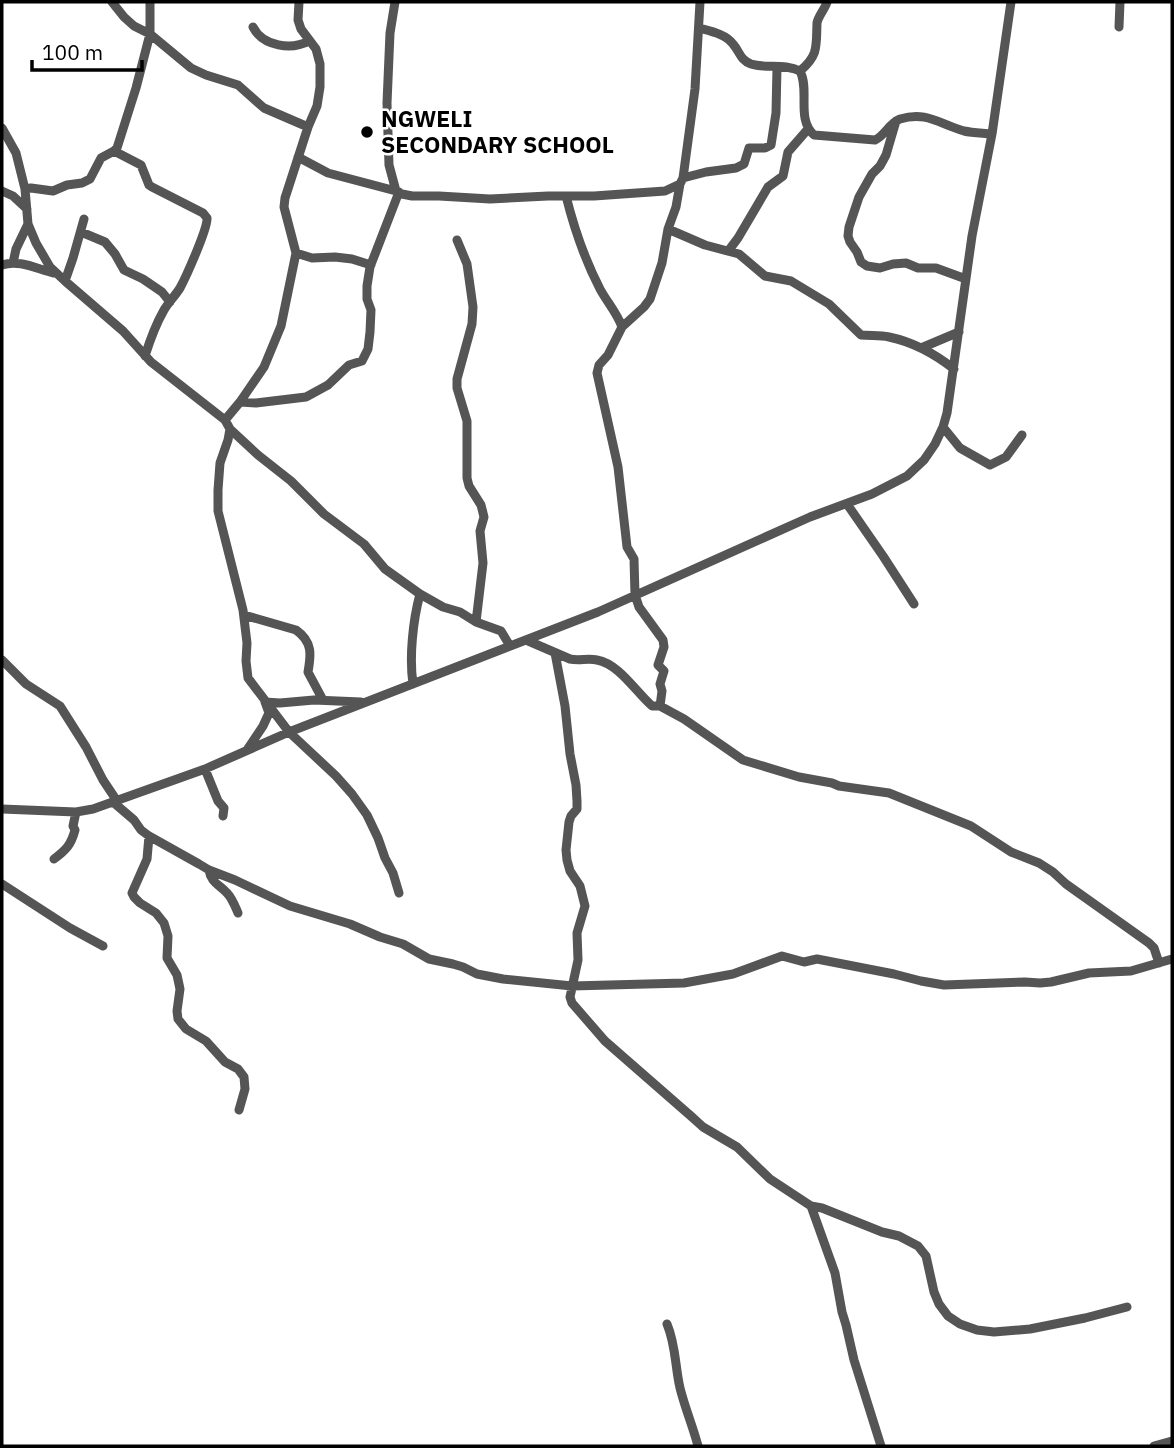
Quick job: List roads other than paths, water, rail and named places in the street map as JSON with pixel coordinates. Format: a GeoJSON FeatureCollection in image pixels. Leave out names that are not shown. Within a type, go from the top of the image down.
{"type":"FeatureCollection","features":[{"type":"Feature","properties":{"kind":"street"},"geometry":{"type":"LineString","coordinates":[[112,2],[134,26],[150,34],[191,68],[238,85],[264,108],[308,127]]}},
{"type":"Feature","properties":{"kind":"street"},"geometry":{"type":"LineString","coordinates":[[25,189],[53,191],[82,183],[90,179],[101,158],[117,148],[150,34],[150,2]]}},
{"type":"Feature","properties":{"kind":"street"},"geometry":{"type":"LineString","coordinates":[[225,420],[264,367],[281,326],[296,254],[284,207],[298,157],[317,106],[320,87],[320,64],[316,50],[301,29],[298,20],[299,2]]}},
{"type":"Feature","properties":{"kind":"street"},"geometry":{"type":"LineString","coordinates":[[240,402],[256,403],[306,397],[328,384],[349,365],[362,361],[368,349],[371,310],[367,299],[367,286],[371,265],[397,192],[389,165],[387,103],[390,33],[395,2]]}},
{"type":"Feature","properties":{"kind":"street"},"geometry":{"type":"LineString","coordinates":[[660,706],[660,684],[664,671],[658,665],[664,647],[663,640],[641,611],[635,595],[634,559],[627,547],[618,467],[597,373],[622,327],[650,299],[662,263],[668,229],[676,207],[694,109],[700,2]]}},
{"type":"Feature","properties":{"kind":"street"},"geometry":{"type":"LineString","coordinates":[[800,71],[817,49],[817,22],[827,2]]}},
{"type":"Feature","properties":{"kind":"street"},"geometry":{"type":"LineString","coordinates":[[2,809],[76,812],[93,809],[205,769],[289,732],[635,595],[810,517],[872,494],[907,476],[935,444],[943,427],[1011,2]]}},
{"type":"Feature","properties":{"kind":"street"},"geometry":{"type":"LineString","coordinates":[[1119,27],[1120,2]]}},
{"type":"Feature","properties":{"kind":"street"},"geometry":{"type":"LineString","coordinates":[[254,27],[260,37],[283,46],[300,45],[309,41]]}},
{"type":"Feature","properties":{"kind":"street"},"geometry":{"type":"LineString","coordinates":[[699,27],[728,38],[746,62],[790,67],[800,71],[808,129],[814,135],[875,141],[896,121],[917,115],[963,131],[992,134]]}},
{"type":"Feature","properties":{"kind":"street"},"geometry":{"type":"LineString","coordinates":[[298,157],[328,173],[412,196],[490,199],[665,191],[681,181],[706,172],[736,168],[744,164],[749,148],[771,145],[776,113],[777,67]]}},
{"type":"Feature","properties":{"kind":"street"},"geometry":{"type":"LineString","coordinates":[[896,121],[886,155],[859,197],[849,227],[850,242],[861,262],[874,268],[906,263],[918,268],[936,268],[966,279]]}},
{"type":"Feature","properties":{"kind":"street"},"geometry":{"type":"LineString","coordinates":[[2,128],[16,153],[25,189],[28,224],[45,260],[56,274],[123,331],[145,356],[225,420],[230,429],[291,481],[324,514],[364,544],[385,569],[443,607],[501,631],[510,646]]}},
{"type":"Feature","properties":{"kind":"street"},"geometry":{"type":"LineString","coordinates":[[729,250],[768,187],[783,176],[788,152],[808,129]]}},
{"type":"Feature","properties":{"kind":"street"},"geometry":{"type":"LineString","coordinates":[[114,151],[141,165],[149,185],[204,213],[207,218],[206,229],[178,290],[163,312],[145,356]]}},
{"type":"Feature","properties":{"kind":"street"},"geometry":{"type":"LineString","coordinates":[[2,191],[13,196],[27,209]]}},
{"type":"Feature","properties":{"kind":"street"},"geometry":{"type":"LineString","coordinates":[[566,196],[570,215],[589,265],[622,327]]}},
{"type":"Feature","properties":{"kind":"street"},"geometry":{"type":"LineString","coordinates":[[65,281],[85,219]]}},
{"type":"Feature","properties":{"kind":"street"},"geometry":{"type":"LineString","coordinates":[[13,263],[16,249],[28,224]]}},
{"type":"Feature","properties":{"kind":"street"},"geometry":{"type":"LineString","coordinates":[[668,229],[705,245],[740,254],[765,276],[791,281],[829,304],[861,335],[903,340],[939,357],[954,369]]}},
{"type":"Feature","properties":{"kind":"street"},"geometry":{"type":"LineString","coordinates":[[81,232],[105,242],[124,270],[162,292],[170,302]]}},
{"type":"Feature","properties":{"kind":"street"},"geometry":{"type":"LineString","coordinates":[[457,240],[467,264],[473,315],[457,388],[467,421],[467,478],[484,517],[480,531],[483,563],[476,622]]}},
{"type":"Feature","properties":{"kind":"street"},"geometry":{"type":"LineString","coordinates":[[296,254],[312,258],[352,259],[371,265]]}},
{"type":"Feature","properties":{"kind":"street"},"geometry":{"type":"LineString","coordinates":[[2,265],[21,263],[56,274]]}},
{"type":"Feature","properties":{"kind":"street"},"geometry":{"type":"LineString","coordinates":[[921,348],[959,332]]}},
{"type":"Feature","properties":{"kind":"street"},"geometry":{"type":"LineString","coordinates":[[943,427],[960,448],[990,465],[1006,457],[1022,435]]}},
{"type":"Feature","properties":{"kind":"street"},"geometry":{"type":"LineString","coordinates":[[230,429],[229,440],[220,463],[218,511],[244,615],[248,678],[289,732],[336,776],[367,815],[393,873],[398,893]]}},
{"type":"Feature","properties":{"kind":"street"},"geometry":{"type":"LineString","coordinates":[[847,504],[914,604]]}},
{"type":"Feature","properties":{"kind":"street"},"geometry":{"type":"LineString","coordinates":[[413,684],[415,619],[420,594]]}},
{"type":"Feature","properties":{"kind":"street"},"geometry":{"type":"LineString","coordinates":[[244,615],[302,634],[311,650],[308,672],[323,700]]}},
{"type":"Feature","properties":{"kind":"street"},"geometry":{"type":"LineString","coordinates":[[526,640],[575,660],[598,660],[612,666],[652,706],[660,706],[684,719],[743,760],[799,777],[889,793],[971,826],[1011,852],[1039,863],[1053,872],[1149,943],[1154,948],[1159,963]]}},
{"type":"Feature","properties":{"kind":"street"},"geometry":{"type":"LineString","coordinates":[[555,653],[577,801],[577,809],[569,822],[567,860],[570,871],[580,886],[584,906],[577,933],[578,960],[570,997],[572,1003],[606,1041],[703,1127],[737,1147],[770,1179],[811,1206],[899,1236],[918,1246],[926,1256],[939,1304],[948,1316],[960,1324],[994,1332],[1022,1330],[1128,1307]]}},
{"type":"Feature","properties":{"kind":"street"},"geometry":{"type":"LineString","coordinates":[[3,666],[60,706],[115,801],[149,836],[209,870],[290,905],[403,944],[429,960],[453,964],[477,974],[572,986],[684,983],[733,974],[782,956],[803,962],[817,959],[944,985],[1051,982],[1089,973],[1131,971],[1172,959]]}},
{"type":"Feature","properties":{"kind":"street"},"geometry":{"type":"LineString","coordinates":[[265,702],[280,704],[323,700],[366,703]]}},
{"type":"Feature","properties":{"kind":"street"},"geometry":{"type":"LineString","coordinates":[[247,750],[269,713],[265,702]]}},
{"type":"Feature","properties":{"kind":"street"},"geometry":{"type":"LineString","coordinates":[[205,769],[218,801],[224,808],[223,816]]}},
{"type":"Feature","properties":{"kind":"street"},"geometry":{"type":"LineString","coordinates":[[54,859],[67,849],[72,841],[76,812]]}},
{"type":"Feature","properties":{"kind":"street"},"geometry":{"type":"LineString","coordinates":[[149,836],[147,859],[132,893],[140,904],[156,913],[164,923],[168,936],[167,958],[177,975],[180,989],[178,1019],[186,1029],[206,1041],[225,1062],[238,1069],[244,1077],[245,1089],[239,1110]]}},
{"type":"Feature","properties":{"kind":"street"},"geometry":{"type":"LineString","coordinates":[[209,870],[210,878],[230,896],[238,913]]}},
{"type":"Feature","properties":{"kind":"street"},"geometry":{"type":"LineString","coordinates":[[2,884],[103,946]]}},
{"type":"Feature","properties":{"kind":"street"},"geometry":{"type":"LineString","coordinates":[[811,1206],[835,1273],[854,1360],[881,1446]]}},
{"type":"Feature","properties":{"kind":"street"},"geometry":{"type":"LineString","coordinates":[[667,1324],[673,1341],[681,1390],[698,1446]]}},
{"type":"Feature","properties":{"kind":"street"},"geometry":{"type":"LineString","coordinates":[[1154,1446],[1172,1441]]}},
{"type":"Feature","properties":{"kind":"place","name":"NGWELI SECONDARY SCHOOL"},"geometry":{"type":"Point","coordinates":[367,132]}}]}
